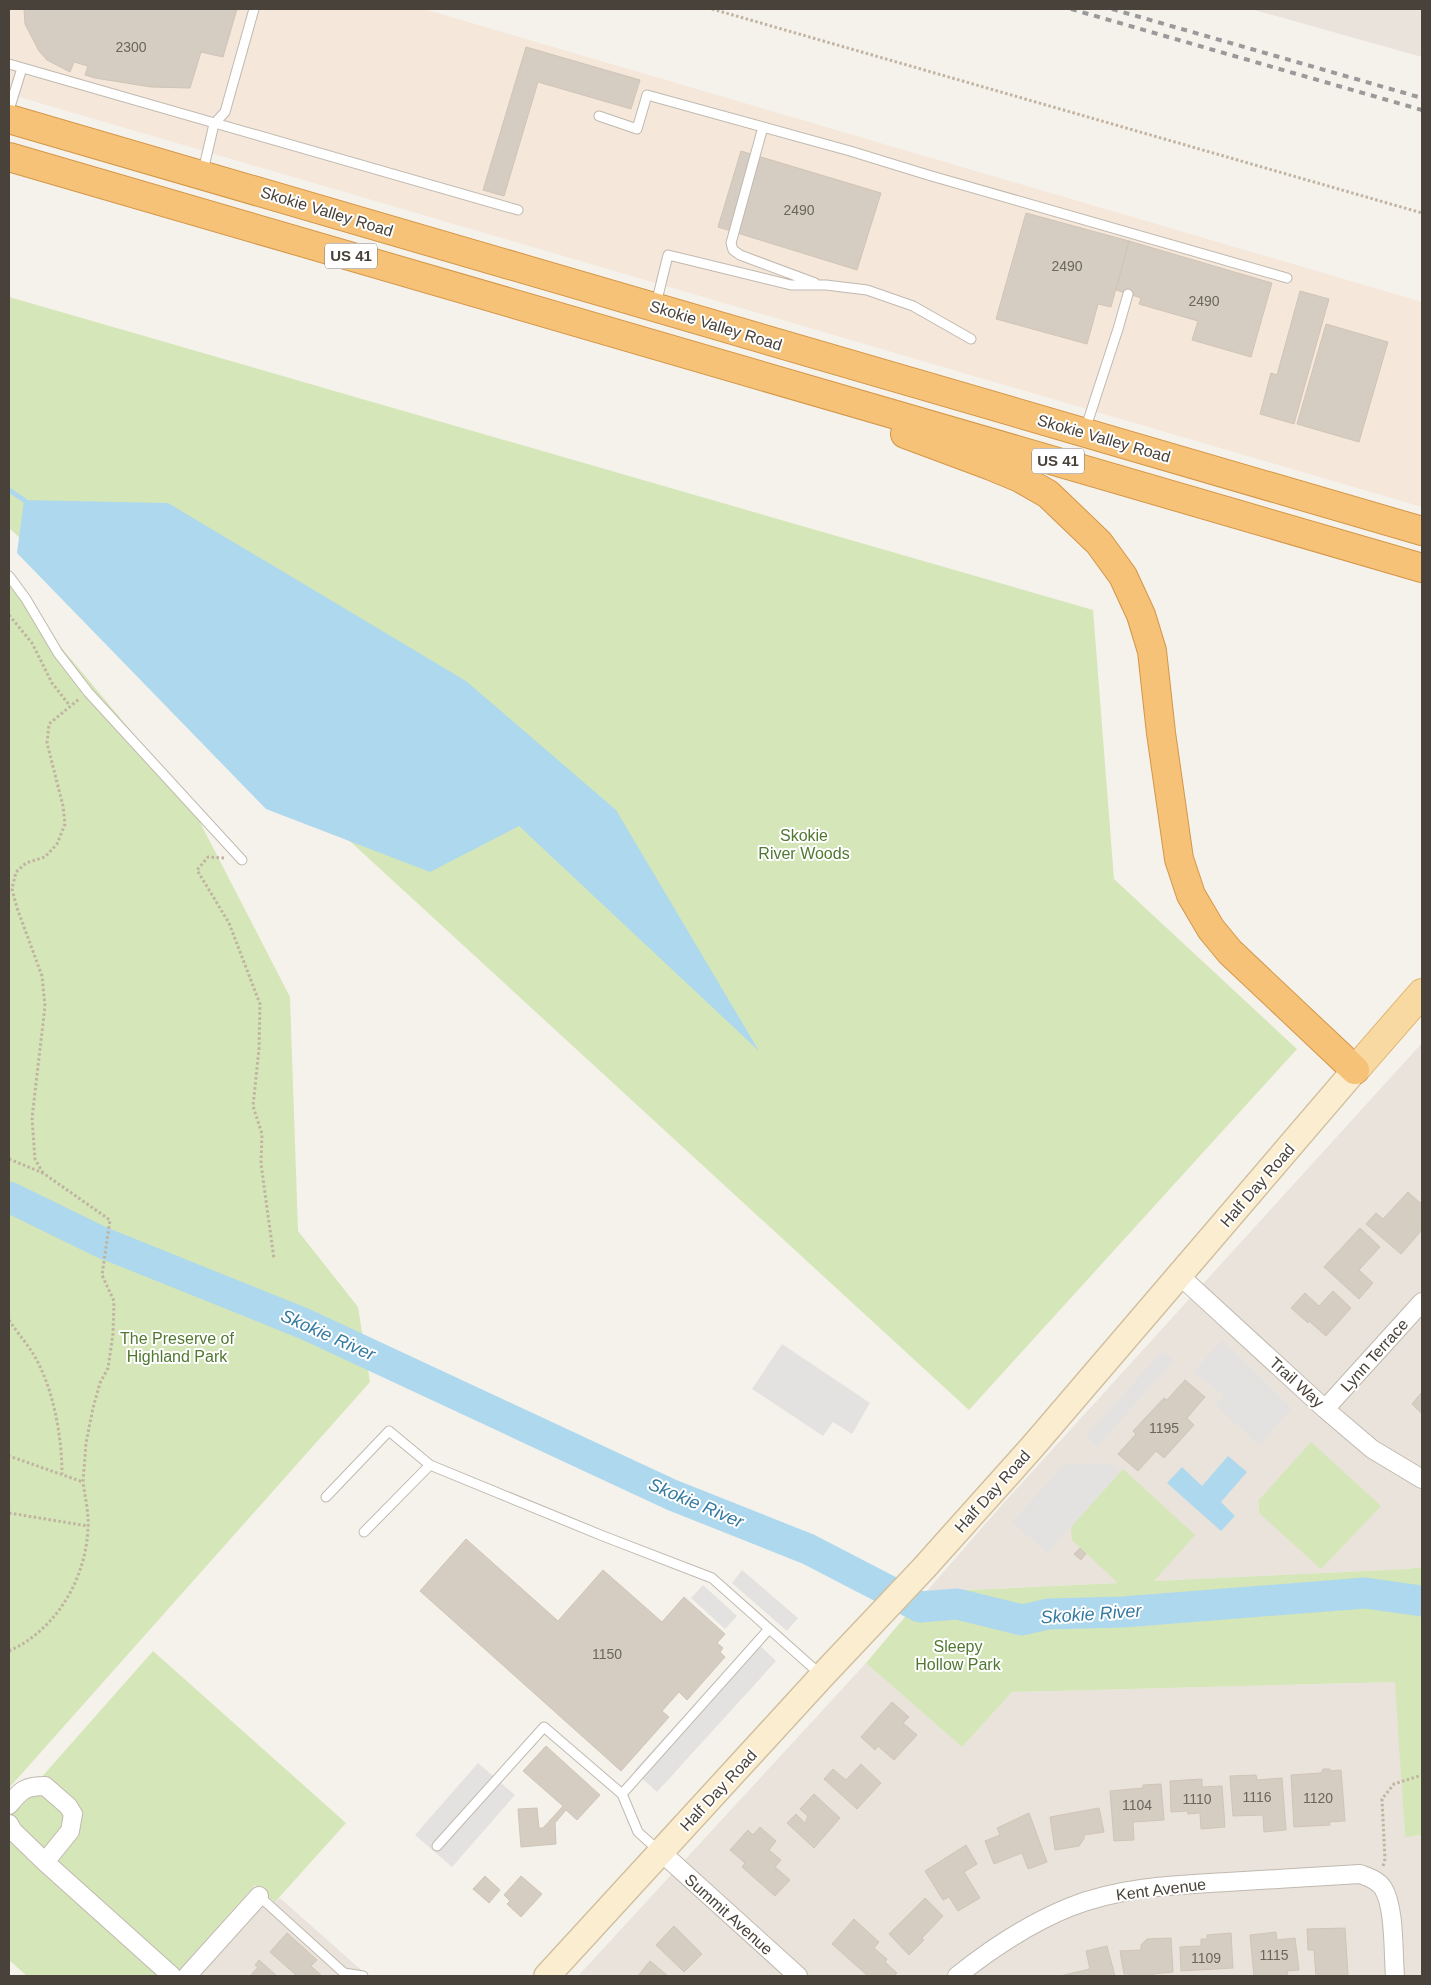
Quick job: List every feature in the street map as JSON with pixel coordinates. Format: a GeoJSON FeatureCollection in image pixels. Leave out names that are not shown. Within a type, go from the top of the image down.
{"type":"FeatureCollection","features":[{"type":"Feature","properties":{"kind":"highway","name":"Skokie Valley Road"},"geometry":{"type":"LineString","coordinates":[[9,119],[1422,531]]}},
{"type":"Feature","properties":{"kind":"highway","name":"US 41"},"geometry":{"type":"LineString","coordinates":[[9,157],[1422,568]]}},
{"type":"Feature","properties":{"kind":"highway"},"geometry":{"type":"LineString","coordinates":[[693,355],[1020,478],[1048,494],[1099,543],[1123,576],[1141,615],[1152,651],[1160,733],[1180,859],[1191,895],[1211,930],[1230,952],[1355,1070]]}},
{"type":"Feature","properties":{"kind":"main road","name":"Half Day Road"},"geometry":{"type":"LineString","coordinates":[[547,1976],[822,1676],[924,1568],[1034,1445],[1422,993]]}},
{"type":"Feature","properties":{"kind":"street","name":"Trail Way"},"geometry":{"type":"LineString","coordinates":[[1179,1275],[1325,1409],[1372,1449],[1422,1479]]}},
{"type":"Feature","properties":{"kind":"street","name":"Lynn Terrace"},"geometry":{"type":"LineString","coordinates":[[1325,1409],[1422,1302]]}},
{"type":"Feature","properties":{"kind":"street"},"geometry":{"type":"LineString","coordinates":[[9,1805],[20,1791],[31,1786],[45,1786],[68,1806],[73,1814],[70,1831],[45,1862]]}},
{"type":"Feature","properties":{"kind":"street"},"geometry":{"type":"LineString","coordinates":[[9,1824],[13,1832],[45,1862],[172,1976]]}},
{"type":"Feature","properties":{"kind":"street","name":"Summit Avenue"},"geometry":{"type":"LineString","coordinates":[[660,1852],[798,1976]]}},
{"type":"Feature","properties":{"kind":"street","name":"Kent Avenue"},"geometry":{"type":"LineString","coordinates":[[958,1976],[988,1951],[1036,1922],[1072,1906],[1124,1891],[1171,1885],[1360,1874],[1373,1879],[1381,1885]]}},
{"type":"Feature","properties":{"kind":"street"},"geometry":{"type":"LineString","coordinates":[[1381,1885],[1390,1902],[1395,1976]]}},
{"type":"Feature","properties":{"kind":"street"},"geometry":{"type":"LineString","coordinates":[[187,1976],[259,1896]]}},
{"type":"Feature","properties":{"kind":"lane"},"geometry":{"type":"LineString","coordinates":[[202,174],[214,124],[225,112],[254,9]]}},
{"type":"Feature","properties":{"kind":"lane"},"geometry":{"type":"LineString","coordinates":[[9,64],[518,210]]}},
{"type":"Feature","properties":{"kind":"lane"},"geometry":{"type":"LineString","coordinates":[[9,110],[22,68]]}},
{"type":"Feature","properties":{"kind":"lane"},"geometry":{"type":"LineString","coordinates":[[599,116],[637,128],[647,94],[1287,278]]}},
{"type":"Feature","properties":{"kind":"lane"},"geometry":{"type":"LineString","coordinates":[[763,128],[731,243],[733,250],[758,263],[820,285]]}},
{"type":"Feature","properties":{"kind":"lane"},"geometry":{"type":"LineString","coordinates":[[656,307],[668,255],[791,285],[820,285],[867,290],[913,306],[971,340]]}},
{"type":"Feature","properties":{"kind":"lane"},"geometry":{"type":"LineString","coordinates":[[1084,432],[1128,294]]}},
{"type":"Feature","properties":{"kind":"lane"},"geometry":{"type":"LineString","coordinates":[[9,576],[26,599],[58,653],[88,692],[242,860]]}},
{"type":"Feature","properties":{"kind":"lane"},"geometry":{"type":"LineString","coordinates":[[326,1497],[388,1432],[430,1465],[603,1536],[712,1578],[822,1676]]}},
{"type":"Feature","properties":{"kind":"lane"},"geometry":{"type":"LineString","coordinates":[[364,1532],[430,1465]]}},
{"type":"Feature","properties":{"kind":"lane"},"geometry":{"type":"LineString","coordinates":[[622,1794],[770,1629]]}},
{"type":"Feature","properties":{"kind":"lane"},"geometry":{"type":"LineString","coordinates":[[437,1846],[544,1727],[622,1794],[638,1832],[660,1852]]}},
{"type":"Feature","properties":{"kind":"lane"},"geometry":{"type":"LineString","coordinates":[[259,1896],[344,1974],[363,1976]]}},
{"type":"Feature","properties":{"kind":"path"},"geometry":{"type":"LineString","coordinates":[[712,9],[1422,213]]}},
{"type":"Feature","properties":{"kind":"path"},"geometry":{"type":"LineString","coordinates":[[9,615],[32,643],[52,683],[70,706]]}},
{"type":"Feature","properties":{"kind":"path"},"geometry":{"type":"LineString","coordinates":[[43,1173],[35,1160],[32,1118],[45,1006],[44,991],[42,976],[12,889],[16,872],[26,863],[45,856],[58,844],[65,824],[63,806],[47,743],[50,724],[88,692]]}},
{"type":"Feature","properties":{"kind":"path"},"geometry":{"type":"LineString","coordinates":[[242,860],[208,857],[198,870],[229,923],[260,1004],[259,1048],[253,1106],[262,1134],[261,1164],[274,1260]]}},
{"type":"Feature","properties":{"kind":"path"},"geometry":{"type":"LineString","coordinates":[[9,1159],[43,1173],[110,1220],[102,1275],[114,1301],[113,1334],[108,1368],[100,1383],[87,1434],[83,1482],[88,1526],[86,1551],[75,1584],[63,1605],[42,1629],[19,1647],[9,1652]]}},
{"type":"Feature","properties":{"kind":"path"},"geometry":{"type":"LineString","coordinates":[[9,1320],[32,1353],[52,1399],[62,1451],[62,1474]]}},
{"type":"Feature","properties":{"kind":"path"},"geometry":{"type":"LineString","coordinates":[[9,1456],[83,1482]]}},
{"type":"Feature","properties":{"kind":"path"},"geometry":{"type":"LineString","coordinates":[[9,1513],[88,1526]]}},
{"type":"Feature","properties":{"kind":"path"},"geometry":{"type":"LineString","coordinates":[[1381,1885],[1385,1859],[1382,1799],[1394,1784],[1422,1775]]}},
{"type":"Feature","properties":{"kind":"shaded area"},"geometry":{"type":"Polygon","coordinates":[[[9,9],[424,9],[1422,302],[1422,507],[9,94],[9,9]]]}},
{"type":"Feature","properties":{"kind":"shaded area"},"geometry":{"type":"Polygon","coordinates":[[[1251,9],[1422,9],[1422,57],[1251,9]]]}},
{"type":"Feature","properties":{"kind":"shaded area"},"geometry":{"type":"Polygon","coordinates":[[[1422,1043],[1422,1567],[926,1592],[1001,1506],[1422,1043]]]}},
{"type":"Feature","properties":{"kind":"shaded area"},"geometry":{"type":"Polygon","coordinates":[[[1222,1340],[1292,1408],[1259,1445],[1215,1405],[1224,1395],[1193,1372],[1222,1340]]]}},
{"type":"Feature","properties":{"kind":"shaded area"},"geometry":{"type":"Polygon","coordinates":[[[782,1344],[870,1403],[852,1434],[833,1422],[823,1436],[752,1389],[782,1344]]]}},
{"type":"Feature","properties":{"kind":"shaded area"},"geometry":{"type":"Polygon","coordinates":[[[1162,1351],[1174,1360],[1097,1447],[1086,1436],[1162,1351]]]}},
{"type":"Feature","properties":{"kind":"shaded area"},"geometry":{"type":"Polygon","coordinates":[[[1110,1463],[1120,1472],[1047,1553],[1012,1522],[1065,1464],[1110,1463]]]}},
{"type":"Feature","properties":{"kind":"shaded area"},"geometry":{"type":"Polygon","coordinates":[[[742,1570],[798,1618],[787,1631],[732,1583],[742,1570]]]}},
{"type":"Feature","properties":{"kind":"shaded area"},"geometry":{"type":"Polygon","coordinates":[[[703,1585],[737,1616],[725,1629],[691,1598],[703,1585]]]}},
{"type":"Feature","properties":{"kind":"shaded area"},"geometry":{"type":"Polygon","coordinates":[[[753,1639],[776,1661],[657,1792],[634,1771],[753,1639]]]}},
{"type":"Feature","properties":{"kind":"shaded area"},"geometry":{"type":"Polygon","coordinates":[[[866,1663],[962,1747],[1012,1692],[1396,1682],[1405,1836],[1422,1835],[1422,1976],[578,1976],[866,1663]]]}},
{"type":"Feature","properties":{"kind":"shaded area"},"geometry":{"type":"Polygon","coordinates":[[[478,1763],[515,1795],[452,1867],[415,1835],[478,1763]]]}},
{"type":"Feature","properties":{"kind":"shaded area"},"geometry":{"type":"Polygon","coordinates":[[[256,1885],[275,1902],[280,1898],[368,1976],[174,1976],[256,1885]]]}},
{"type":"Feature","properties":{"kind":"green space","name":"Skokie River Woods"},"geometry":{"type":"Polygon","coordinates":[[[9,297],[1093,610],[1114,879],[1297,1049],[969,1410],[9,528],[9,297]]]}},
{"type":"Feature","properties":{"kind":"green space","name":"The Preserve of Highland Park"},"geometry":{"type":"Polygon","coordinates":[[[9,585],[188,799],[290,997],[298,1231],[358,1307],[370,1382],[9,1788],[9,585]]]}},
{"type":"Feature","properties":{"kind":"green space"},"geometry":{"type":"Polygon","coordinates":[[[1311,1442],[1381,1506],[1321,1569],[1259,1513],[1259,1500],[1311,1442]]]}},
{"type":"Feature","properties":{"kind":"green space","name":"Sleepy Hollow Park"},"geometry":{"type":"Polygon","coordinates":[[[1123,1469],[1195,1535],[1154,1581],[1422,1567],[1422,1835],[1405,1837],[1395,1682],[1012,1692],[962,1747],[866,1663],[926,1592],[1118,1583],[1072,1540],[1071,1527],[1123,1469]]]}},
{"type":"Feature","properties":{"kind":"green space"},"geometry":{"type":"Polygon","coordinates":[[[153,1651],[346,1823],[275,1902],[255,1885],[174,1976],[27,1976],[9,1960],[9,1814],[153,1651]]]}},
{"type":"Feature","properties":{"kind":"water"},"geometry":{"type":"Polygon","coordinates":[[[24,500],[168,503],[466,681],[616,810],[759,1051],[519,826],[430,872],[266,809],[17,553],[24,500]]]}},
{"type":"Feature","properties":{"kind":"water"},"geometry":{"type":"Polygon","coordinates":[[[1228,1456],[1247,1472],[1221,1502],[1235,1516],[1221,1531],[1167,1483],[1182,1467],[1202,1486],[1228,1456]]]}},
{"type":"Feature","properties":{"kind":"building"},"geometry":{"type":"Polygon","coordinates":[[[24,9],[237,9],[223,57],[201,52],[190,88],[151,87],[95,78],[85,75],[88,66],[74,62],[70,72],[47,60],[39,51],[25,24],[24,9]]]}},
{"type":"Feature","properties":{"kind":"building"},"geometry":{"type":"Polygon","coordinates":[[[526,47],[640,80],[631,109],[538,82],[504,196],[483,190],[526,47]]]}},
{"type":"Feature","properties":{"kind":"building"},"geometry":{"type":"Polygon","coordinates":[[[741,151],[881,193],[857,270],[718,227],[741,151]]]}},
{"type":"Feature","properties":{"kind":"building"},"geometry":{"type":"Polygon","coordinates":[[[1026,213],[1129,241],[1111,307],[1098,304],[1087,344],[996,319],[1026,213]]]}},
{"type":"Feature","properties":{"kind":"building"},"geometry":{"type":"Polygon","coordinates":[[[1129,241],[1272,283],[1251,357],[1192,340],[1198,321],[1139,304],[1141,298],[1116,290],[1129,241]]]}},
{"type":"Feature","properties":{"kind":"building"},"geometry":{"type":"Polygon","coordinates":[[[1300,291],[1329,299],[1294,424],[1260,414],[1271,373],[1277,375],[1300,291]]]}},
{"type":"Feature","properties":{"kind":"building"},"geometry":{"type":"Polygon","coordinates":[[[1326,324],[1388,342],[1359,442],[1297,424],[1326,324]]]}},
{"type":"Feature","properties":{"kind":"building"},"geometry":{"type":"Polygon","coordinates":[[[1408,1192],[1420,1203],[1422,1202],[1422,1230],[1401,1254],[1366,1224],[1376,1213],[1383,1219],[1408,1192]]]}},
{"type":"Feature","properties":{"kind":"building"},"geometry":{"type":"Polygon","coordinates":[[[1360,1228],[1380,1247],[1359,1270],[1373,1283],[1359,1299],[1324,1267],[1360,1228]]]}},
{"type":"Feature","properties":{"kind":"building"},"geometry":{"type":"Polygon","coordinates":[[[1333,1291],[1351,1308],[1326,1336],[1291,1308],[1305,1293],[1319,1306],[1333,1291]]]}},
{"type":"Feature","properties":{"kind":"building"},"geometry":{"type":"Polygon","coordinates":[[[1185,1380],[1205,1397],[1187,1418],[1194,1425],[1164,1458],[1156,1451],[1138,1471],[1118,1454],[1136,1434],[1133,1431],[1164,1398],[1167,1400],[1185,1380]]]}},
{"type":"Feature","properties":{"kind":"building"},"geometry":{"type":"Polygon","coordinates":[[[1422,1392],[1422,1414],[1412,1404],[1422,1392]]]}},
{"type":"Feature","properties":{"kind":"building"},"geometry":{"type":"Polygon","coordinates":[[[466,1539],[558,1621],[603,1570],[662,1622],[684,1597],[725,1634],[717,1643],[723,1648],[720,1652],[725,1657],[687,1700],[679,1692],[662,1711],[669,1717],[621,1771],[420,1591],[466,1539]]]}},
{"type":"Feature","properties":{"kind":"building"},"geometry":{"type":"Polygon","coordinates":[[[1080,1548],[1086,1554],[1081,1560],[1074,1554],[1080,1548]]]}},
{"type":"Feature","properties":{"kind":"building"},"geometry":{"type":"Polygon","coordinates":[[[892,1702],[909,1717],[903,1723],[917,1735],[894,1760],[878,1746],[875,1750],[861,1737],[892,1702]]]}},
{"type":"Feature","properties":{"kind":"building"},"geometry":{"type":"Polygon","coordinates":[[[546,1746],[600,1795],[577,1820],[566,1810],[555,1823],[556,1844],[521,1847],[518,1809],[537,1808],[539,1828],[543,1828],[563,1806],[523,1771],[546,1746]]]}},
{"type":"Feature","properties":{"kind":"building"},"geometry":{"type":"Polygon","coordinates":[[[861,1764],[881,1783],[857,1809],[824,1779],[833,1769],[846,1780],[861,1764]]]}},
{"type":"Feature","properties":{"kind":"building"},"geometry":{"type":"Polygon","coordinates":[[[1323,1769],[1330,1769],[1330,1771],[1341,1770],[1345,1821],[1329,1822],[1330,1825],[1294,1827],[1291,1775],[1321,1773],[1323,1769]]]}},
{"type":"Feature","properties":{"kind":"building"},"geometry":{"type":"Polygon","coordinates":[[[1256,1775],[1257,1780],[1282,1778],[1286,1830],[1264,1832],[1263,1815],[1233,1816],[1230,1776],[1256,1775]]]}},
{"type":"Feature","properties":{"kind":"building"},"geometry":{"type":"Polygon","coordinates":[[[1202,1779],[1202,1787],[1222,1786],[1225,1827],[1201,1829],[1200,1813],[1188,1814],[1187,1811],[1171,1812],[1170,1781],[1202,1779]]]}},
{"type":"Feature","properties":{"kind":"building"},"geometry":{"type":"Polygon","coordinates":[[[1161,1784],[1164,1820],[1133,1822],[1134,1840],[1114,1841],[1110,1791],[1143,1788],[1143,1785],[1161,1784]]]}},
{"type":"Feature","properties":{"kind":"building"},"geometry":{"type":"Polygon","coordinates":[[[814,1794],[840,1818],[814,1848],[787,1823],[796,1814],[805,1823],[808,1816],[800,1809],[814,1794]]]}},
{"type":"Feature","properties":{"kind":"building"},"geometry":{"type":"Polygon","coordinates":[[[1099,1808],[1104,1832],[1084,1835],[1084,1839],[1079,1846],[1055,1850],[1050,1817],[1099,1808]]]}},
{"type":"Feature","properties":{"kind":"building"},"geometry":{"type":"Polygon","coordinates":[[[1029,1813],[1047,1862],[1028,1869],[1022,1853],[994,1864],[985,1841],[1000,1835],[997,1828],[1029,1813]]]}},
{"type":"Feature","properties":{"kind":"building"},"geometry":{"type":"Polygon","coordinates":[[[760,1827],[776,1841],[769,1850],[781,1860],[775,1867],[790,1880],[775,1896],[742,1867],[745,1863],[730,1850],[748,1830],[753,1835],[760,1827]]]}},
{"type":"Feature","properties":{"kind":"building"},"geometry":{"type":"Polygon","coordinates":[[[966,1845],[977,1864],[964,1872],[980,1898],[958,1911],[949,1897],[943,1900],[925,1871],[966,1845]]]}},
{"type":"Feature","properties":{"kind":"building"},"geometry":{"type":"Polygon","coordinates":[[[485,1876],[500,1890],[489,1903],[473,1889],[485,1876]]]}},
{"type":"Feature","properties":{"kind":"building"},"geometry":{"type":"Polygon","coordinates":[[[521,1876],[542,1894],[521,1917],[507,1904],[510,1901],[504,1895],[521,1876]]]}},
{"type":"Feature","properties":{"kind":"building"},"geometry":{"type":"Polygon","coordinates":[[[925,1898],[943,1916],[909,1955],[889,1934],[925,1898]]]}},
{"type":"Feature","properties":{"kind":"building"},"geometry":{"type":"Polygon","coordinates":[[[854,1919],[879,1942],[874,1948],[887,1959],[885,1962],[897,1973],[894,1976],[868,1976],[832,1944],[854,1919]]]}},
{"type":"Feature","properties":{"kind":"building"},"geometry":{"type":"Polygon","coordinates":[[[674,1926],[702,1954],[684,1972],[656,1945],[674,1926]]]}},
{"type":"Feature","properties":{"kind":"building"},"geometry":{"type":"Polygon","coordinates":[[[1345,1928],[1348,1976],[1316,1976],[1314,1950],[1308,1950],[1307,1929],[1345,1928]]]}},
{"type":"Feature","properties":{"kind":"building"},"geometry":{"type":"Polygon","coordinates":[[[1276,1932],[1277,1940],[1295,1938],[1299,1970],[1287,1971],[1288,1976],[1254,1976],[1250,1935],[1276,1932]]]}},
{"type":"Feature","properties":{"kind":"building"},"geometry":{"type":"Polygon","coordinates":[[[287,1933],[317,1960],[311,1966],[322,1976],[297,1976],[270,1952],[287,1933]]]}},
{"type":"Feature","properties":{"kind":"building"},"geometry":{"type":"Polygon","coordinates":[[[1231,1933],[1233,1968],[1181,1971],[1180,1947],[1201,1946],[1201,1939],[1207,1939],[1207,1935],[1231,1933]]]}},
{"type":"Feature","properties":{"kind":"building"},"geometry":{"type":"Polygon","coordinates":[[[1171,1938],[1173,1972],[1153,1974],[1154,1976],[1130,1976],[1130,1974],[1124,1974],[1120,1951],[1141,1950],[1141,1945],[1147,1939],[1171,1938]]]}},
{"type":"Feature","properties":{"kind":"building"},"geometry":{"type":"Polygon","coordinates":[[[1107,1946],[1115,1976],[1060,1976],[1090,1969],[1086,1951],[1107,1946]]]}},
{"type":"Feature","properties":{"kind":"building"},"geometry":{"type":"Polygon","coordinates":[[[259,1960],[277,1976],[250,1976],[258,1967],[255,1965],[259,1960]]]}},
{"type":"Feature","properties":{"kind":"building"},"geometry":{"type":"Polygon","coordinates":[[[650,1961],[668,1976],[638,1976],[650,1961]]]}},
{"type":"Feature","properties":{"kind":"waterway"},"geometry":{"type":"LineString","coordinates":[[9,490],[24,500]]}},
{"type":"Feature","properties":{"kind":"waterway","name":"Skokie River"},"geometry":{"type":"LineString","coordinates":[[9,1197],[101,1242],[305,1324],[672,1495],[808,1549],[920,1607],[957,1604],[1022,1620],[1048,1614],[1123,1612],[1365,1593],[1422,1601]]}},
{"type":"Feature","properties":{"kind":"railway"},"geometry":{"type":"LineString","coordinates":[[1071,9],[1422,110]]}},
{"type":"Feature","properties":{"kind":"railway"},"geometry":{"type":"LineString","coordinates":[[1112,9],[1422,98]]}}]}
